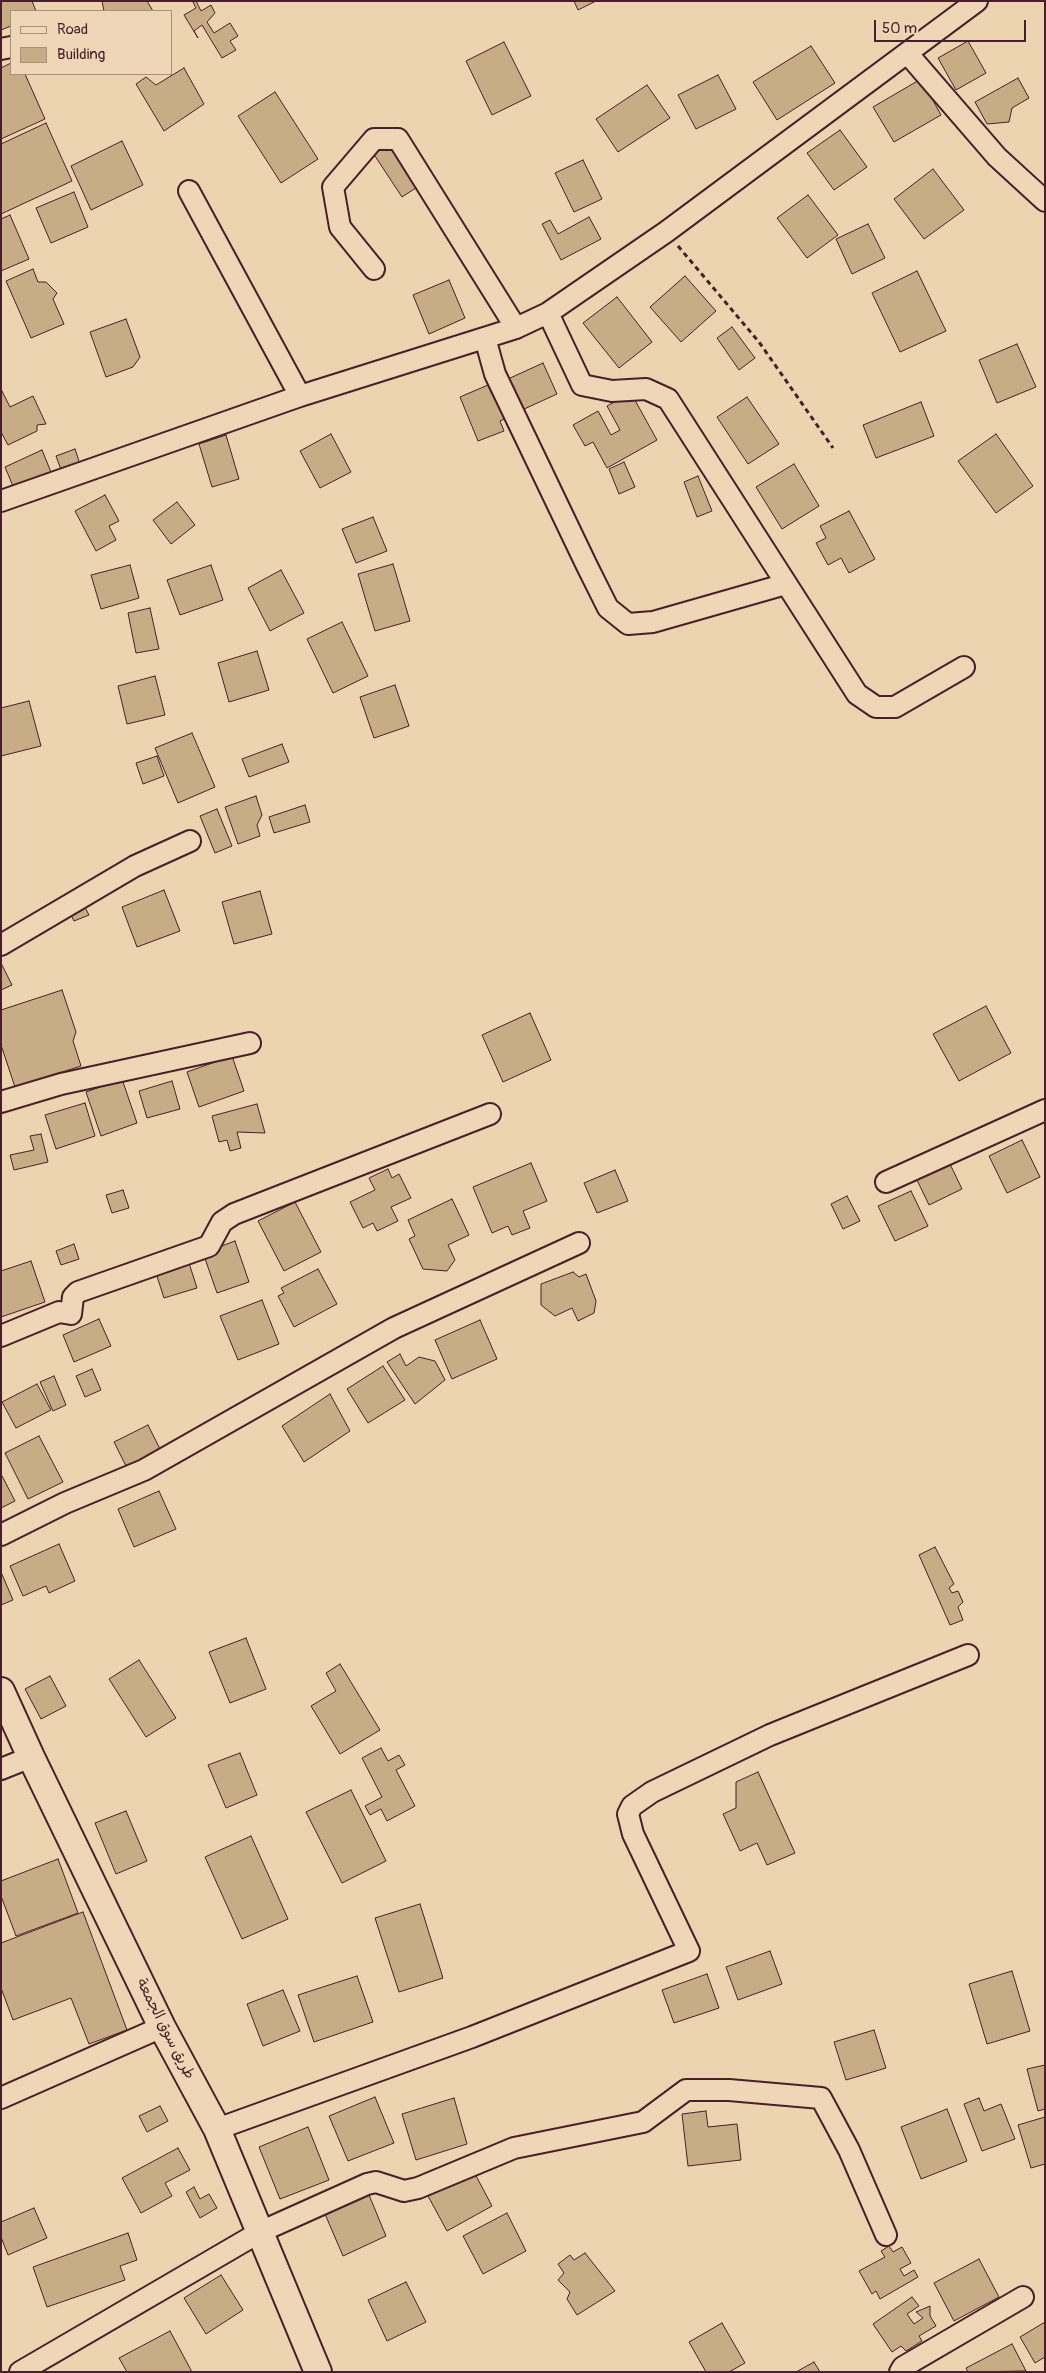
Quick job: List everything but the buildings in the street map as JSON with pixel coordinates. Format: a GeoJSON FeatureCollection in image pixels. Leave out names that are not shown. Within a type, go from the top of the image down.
{"type":"FeatureCollection","features":[{"type":"Feature","properties":{"kind":"main road","name":"طريق سوق الجمعة"},"geometry":{"type":"LineString","coordinates":[[1,1690],[31,1757],[162,2028],[217,2129],[318,2372]]}},
{"type":"Feature","properties":{"kind":"street"},"geometry":{"type":"LineString","coordinates":[[1,501],[300,396],[516,328],[548,313],[666,232],[977,1]]}},
{"type":"Feature","properties":{"kind":"street"},"geometry":{"type":"LineString","coordinates":[[908,54],[997,157],[1045,201]]}},
{"type":"Feature","properties":{"kind":"street"},"geometry":{"type":"LineString","coordinates":[[374,270],[340,227],[333,187],[374,139],[398,139],[516,328]]}},
{"type":"Feature","properties":{"kind":"street"},"geometry":{"type":"LineString","coordinates":[[190,191],[300,396]]}},
{"type":"Feature","properties":{"kind":"street"},"geometry":{"type":"LineString","coordinates":[[548,313],[582,385],[612,391],[646,389],[668,399],[857,694],[876,706],[895,708],[964,667]]}},
{"type":"Feature","properties":{"kind":"street"},"geometry":{"type":"LineString","coordinates":[[485,338],[495,374],[608,608],[628,624],[653,622],[786,584]]}},
{"type":"Feature","properties":{"kind":"street"},"geometry":{"type":"LineString","coordinates":[[1,945],[135,866],[190,841]]}},
{"type":"Feature","properties":{"kind":"street"},"geometry":{"type":"LineString","coordinates":[[1,1102],[61,1084],[250,1043]]}},
{"type":"Feature","properties":{"kind":"street"},"geometry":{"type":"LineString","coordinates":[[886,1182],[1045,1110]]}},
{"type":"Feature","properties":{"kind":"street"},"geometry":{"type":"LineString","coordinates":[[1,1336],[59,1312],[71,1314],[73,1297],[78,1292],[208,1246],[222,1222],[234,1214],[490,1114]]}},
{"type":"Feature","properties":{"kind":"street"},"geometry":{"type":"LineString","coordinates":[[1,1535],[65,1503],[144,1470],[394,1328],[579,1242]]}},
{"type":"Feature","properties":{"kind":"street"},"geometry":{"type":"LineString","coordinates":[[217,2129],[472,2037],[688,1951],[633,1834],[628,1814],[632,1806],[652,1792],[770,1734],[968,1655]]}},
{"type":"Feature","properties":{"kind":"street"},"geometry":{"type":"LineString","coordinates":[[1,1769],[31,1757]]}},
{"type":"Feature","properties":{"kind":"street"},"geometry":{"type":"LineString","coordinates":[[1,2098],[162,2028]]}},
{"type":"Feature","properties":{"kind":"street"},"geometry":{"type":"LineString","coordinates":[[20,2372],[260,2232],[367,2184],[376,2182],[404,2190],[418,2188],[514,2148],[643,2122],[686,2090],[729,2090],[822,2098],[849,2150],[886,2235]]}},
{"type":"Feature","properties":{"kind":"street"},"geometry":{"type":"LineString","coordinates":[[900,2372],[903,2366],[1023,2297]]}},
{"type":"Feature","properties":{"kind":"path"},"geometry":{"type":"LineString","coordinates":[[666,232],[759,342],[833,448]]}}]}
